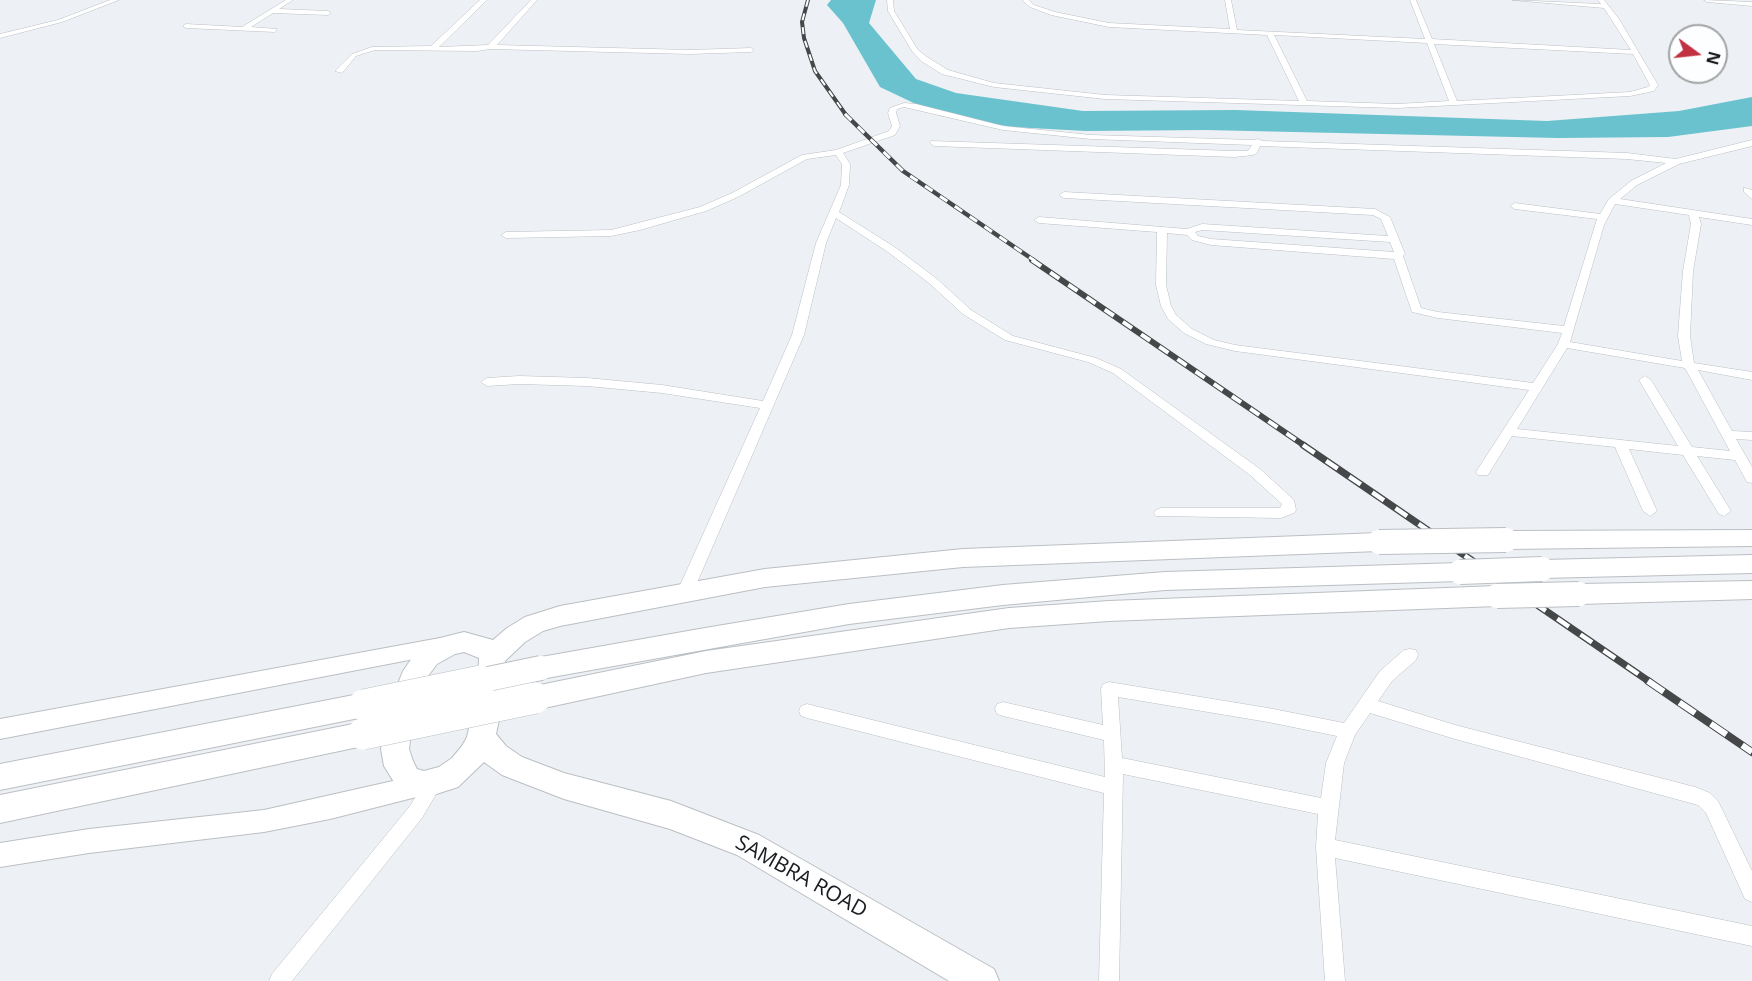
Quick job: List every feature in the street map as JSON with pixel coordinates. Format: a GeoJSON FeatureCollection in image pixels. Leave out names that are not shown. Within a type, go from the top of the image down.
{"type":"FeatureCollection","features":[{"type":"Feature","properties":{"kind":"main road"},"geometry":{"type":"LineString","coordinates":[[492,657],[516,635],[534,624],[602,607],[765,578],[963,558],[1379,542],[1752,538]]}},
{"type":"Feature","properties":{"kind":"main road"},"geometry":{"type":"LineString","coordinates":[[0,777],[542,668],[705,638],[849,614],[1003,595],[1165,581],[1752,564]]}},
{"type":"Feature","properties":{"kind":"main road"},"geometry":{"type":"LineString","coordinates":[[0,809],[706,662],[1009,618],[1109,611],[1497,596],[1752,590]]}},
{"type":"Feature","properties":{"kind":"main road"},"geometry":{"type":"LineString","coordinates":[[464,642],[477,644],[487,649],[492,657],[492,688],[481,737],[472,754],[462,767],[448,778],[429,785],[407,778],[399,766],[396,749],[399,716],[416,671],[428,656],[449,645],[464,642]]}},
{"type":"Feature","properties":{"kind":"main road","name":"SAMBRA ROAD"},"geometry":{"type":"LineString","coordinates":[[481,737],[496,754],[512,766],[564,786],[671,815],[748,845],[982,981]]}},
{"type":"Feature","properties":{"kind":"street"},"geometry":{"type":"LineString","coordinates":[[0,36],[60,21],[116,0]]}},
{"type":"Feature","properties":{"kind":"street"},"geometry":{"type":"LineString","coordinates":[[243,29],[290,0]]}},
{"type":"Feature","properties":{"kind":"street"},"geometry":{"type":"LineString","coordinates":[[433,48],[484,0]]}},
{"type":"Feature","properties":{"kind":"street"},"geometry":{"type":"LineString","coordinates":[[490,47],[534,0]]}},
{"type":"Feature","properties":{"kind":"street"},"geometry":{"type":"LineString","coordinates":[[890,0],[891,11],[915,51],[924,59],[945,72],[994,85],[1105,97],[1397,106],[1642,92],[1651,89],[1654,85],[1636,52],[1604,3],[1515,0]]}},
{"type":"Feature","properties":{"kind":"street"},"geometry":{"type":"LineString","coordinates":[[1025,0],[1032,6],[1053,14],[1096,24],[1636,52]]}},
{"type":"Feature","properties":{"kind":"street"},"geometry":{"type":"LineString","coordinates":[[1228,0],[1234,32]]}},
{"type":"Feature","properties":{"kind":"street"},"geometry":{"type":"LineString","coordinates":[[1413,0],[1454,104]]}},
{"type":"Feature","properties":{"kind":"street"},"geometry":{"type":"LineString","coordinates":[[1707,0],[1752,4]]}},
{"type":"Feature","properties":{"kind":"street"},"geometry":{"type":"LineString","coordinates":[[271,11],[328,13]]}},
{"type":"Feature","properties":{"kind":"street"},"geometry":{"type":"LineString","coordinates":[[186,26],[275,30]]}},
{"type":"Feature","properties":{"kind":"street"},"geometry":{"type":"LineString","coordinates":[[1270,34],[1305,102]]}},
{"type":"Feature","properties":{"kind":"street"},"geometry":{"type":"LineString","coordinates":[[339,70],[354,55],[382,47],[690,52],[751,50]]}},
{"type":"Feature","properties":{"kind":"street"},"geometry":{"type":"LineString","coordinates":[[506,235],[583,235],[640,227],[703,209],[735,195],[805,157],[838,152],[892,133],[896,126],[892,113],[894,108],[904,105],[916,106],[990,126],[1024,131],[1121,138],[1258,141],[1627,156],[1676,162]]}},
{"type":"Feature","properties":{"kind":"street"},"geometry":{"type":"LineString","coordinates":[[934,143],[1245,154],[1254,151],[1258,141]]}},
{"type":"Feature","properties":{"kind":"street"},"geometry":{"type":"LineString","coordinates":[[1483,472],[1564,344],[1599,225],[1612,201],[1634,183],[1676,162],[1752,142]]}},
{"type":"Feature","properties":{"kind":"street"},"geometry":{"type":"LineString","coordinates":[[686,592],[798,335],[821,243],[846,185],[846,164],[838,152]]}},
{"type":"Feature","properties":{"kind":"street"},"geometry":{"type":"LineString","coordinates":[[1064,195],[1370,211],[1384,217],[1400,254],[1398,256],[1416,310],[1423,313],[1569,330]]}},
{"type":"Feature","properties":{"kind":"street"},"geometry":{"type":"LineString","coordinates":[[1612,201],[1752,222]]}},
{"type":"Feature","properties":{"kind":"street"},"geometry":{"type":"LineString","coordinates":[[1515,206],[1603,217]]}},
{"type":"Feature","properties":{"kind":"street"},"geometry":{"type":"LineString","coordinates":[[1693,212],[1696,224],[1688,271],[1684,336],[1689,365],[1752,479]]}},
{"type":"Feature","properties":{"kind":"street"},"geometry":{"type":"LineString","coordinates":[[834,213],[892,250],[933,281],[967,312],[1009,338],[1092,360],[1117,371],[1255,472],[1289,503],[1289,510],[1281,513],[1161,513]]}},
{"type":"Feature","properties":{"kind":"street"},"geometry":{"type":"LineString","coordinates":[[1039,220],[1190,232],[1192,229],[1202,227],[1394,239]]}},
{"type":"Feature","properties":{"kind":"street"},"geometry":{"type":"LineString","coordinates":[[1162,230],[1161,285],[1166,306],[1172,317],[1188,331],[1210,342],[1235,348],[1537,387]]}},
{"type":"Feature","properties":{"kind":"street"},"geometry":{"type":"LineString","coordinates":[[1190,232],[1195,238],[1211,242],[1398,256]]}},
{"type":"Feature","properties":{"kind":"street"},"geometry":{"type":"LineString","coordinates":[[1564,344],[1752,376]]}},
{"type":"Feature","properties":{"kind":"street"},"geometry":{"type":"LineString","coordinates":[[487,382],[519,380],[588,382],[662,388],[766,405]]}},
{"type":"Feature","properties":{"kind":"street"},"geometry":{"type":"LineString","coordinates":[[1645,380],[1724,511]]}},
{"type":"Feature","properties":{"kind":"street"},"geometry":{"type":"LineString","coordinates":[[1508,432],[1738,456]]}},
{"type":"Feature","properties":{"kind":"street"},"geometry":{"type":"LineString","coordinates":[[1729,435],[1752,436]]}},
{"type":"Feature","properties":{"kind":"street"},"geometry":{"type":"LineString","coordinates":[[1620,444],[1650,511]]}},
{"type":"Feature","properties":{"kind":"street"},"geometry":{"type":"LineString","coordinates":[[0,729],[449,645]]}},
{"type":"Feature","properties":{"kind":"street"},"geometry":{"type":"LineString","coordinates":[[1335,981],[1325,847],[1335,763],[1348,731],[1386,676],[1410,655]]}},
{"type":"Feature","properties":{"kind":"street"},"geometry":{"type":"LineString","coordinates":[[1109,981],[1114,764],[1109,689],[1268,715],[1348,731]]}},
{"type":"Feature","properties":{"kind":"street"},"geometry":{"type":"LineString","coordinates":[[1367,705],[1455,732],[1704,799],[1712,807],[1751,888]]}},
{"type":"Feature","properties":{"kind":"street"},"geometry":{"type":"LineString","coordinates":[[1003,709],[1112,735]]}},
{"type":"Feature","properties":{"kind":"street"},"geometry":{"type":"LineString","coordinates":[[807,711],[1112,787]]}},
{"type":"Feature","properties":{"kind":"street"},"geometry":{"type":"LineString","coordinates":[[1114,764],[1328,808]]}},
{"type":"Feature","properties":{"kind":"street"},"geometry":{"type":"LineString","coordinates":[[0,855],[264,821],[429,785]]}},
{"type":"Feature","properties":{"kind":"street"},"geometry":{"type":"LineString","coordinates":[[279,981],[416,812],[429,785]]}},
{"type":"Feature","properties":{"kind":"street"},"geometry":{"type":"LineString","coordinates":[[1325,847],[1752,936]]}},
{"type":"Feature","properties":{"kind":"water"},"geometry":{"type":"Polygon","coordinates":[[[831,0],[876,0],[869,23],[916,79],[956,93],[1083,111],[1236,110],[1547,121],[1679,111],[1752,97],[1752,126],[1668,137],[1558,138],[1206,130],[1086,131],[1012,127],[941,116],[880,87],[843,23],[827,5],[831,0]]]}},
{"type":"Feature","properties":{"kind":"railway"},"geometry":{"type":"LineString","coordinates":[[808,0],[802,22],[804,38],[815,71],[846,115]]}},
{"type":"Feature","properties":{"kind":"railway"},"geometry":{"type":"LineString","coordinates":[[846,115],[903,171],[1035,261]]}},
{"type":"Feature","properties":{"kind":"railway"},"geometry":{"type":"LineString","coordinates":[[1032,260],[1305,446]]}},
{"type":"Feature","properties":{"kind":"railway"},"geometry":{"type":"LineString","coordinates":[[1303,445],[1650,682]]}},
{"type":"Feature","properties":{"kind":"railway"},"geometry":{"type":"LineString","coordinates":[[1648,681],[1752,752]]}}]}
